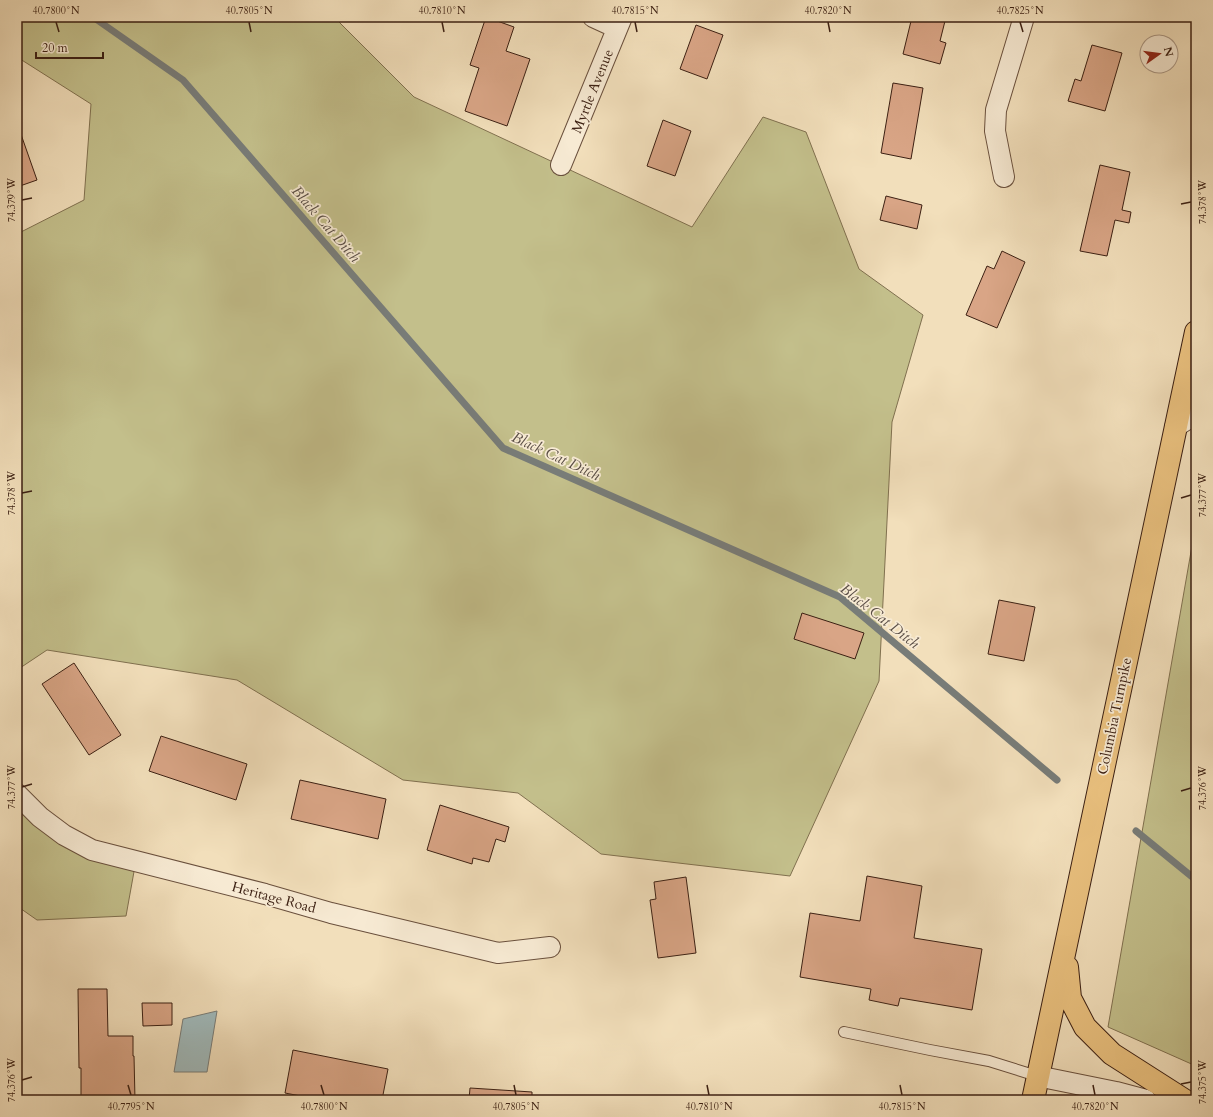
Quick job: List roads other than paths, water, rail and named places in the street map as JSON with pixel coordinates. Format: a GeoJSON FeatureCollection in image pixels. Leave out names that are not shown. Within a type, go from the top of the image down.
{"type":"FeatureCollection","features":[{"type":"Feature","properties":{"kind":"main road","name":"Columbia Turnpike"},"geometry":{"type":"LineString","coordinates":[[1033,1100],[1196,332]]}},
{"type":"Feature","properties":{"kind":"main road"},"geometry":{"type":"LineString","coordinates":[[1065,945],[1070,998],[1085,1027],[1112,1054],[1184,1100]]}},
{"type":"Feature","properties":{"kind":"street"},"geometry":{"type":"LineString","coordinates":[[593,17],[620,23]]}},
{"type":"Feature","properties":{"kind":"street"},"geometry":{"type":"LineString","coordinates":[[1004,177],[995,131],[996,110],[1024,17]]}},
{"type":"Feature","properties":{"kind":"street","name":"Myrtle Avenue"},"geometry":{"type":"LineString","coordinates":[[561,166],[620,23]]}},
{"type":"Feature","properties":{"kind":"street"},"geometry":{"type":"LineString","coordinates":[[1175,427],[1196,414]]}},
{"type":"Feature","properties":{"kind":"street","name":"Heritage Road"},"geometry":{"type":"LineString","coordinates":[[17,794],[40,817],[64,835],[92,850],[265,894],[331,913],[498,953],[550,947]]}},
{"type":"Feature","properties":{"kind":"street"},"geometry":{"type":"LineString","coordinates":[[1038,1076],[1116,1092],[1146,1100]]}},
{"type":"Feature","properties":{"kind":"lane"},"geometry":{"type":"LineString","coordinates":[[844,1032],[989,1061],[1038,1076]]}},
{"type":"Feature","properties":{"kind":"water"},"geometry":{"type":"Polygon","coordinates":[[[217,1011],[207,1072],[174,1072],[183,1019],[217,1011]]]}},
{"type":"Feature","properties":{"kind":"waterway","name":"Black Cat Ditch"},"geometry":{"type":"LineString","coordinates":[[93,17],[183,80],[503,448],[840,597],[1057,780]]}},
{"type":"Feature","properties":{"kind":"waterway","name":"Black Cat Ditch"},"geometry":{"type":"LineString","coordinates":[[1136,831],[1196,880]]}}]}
